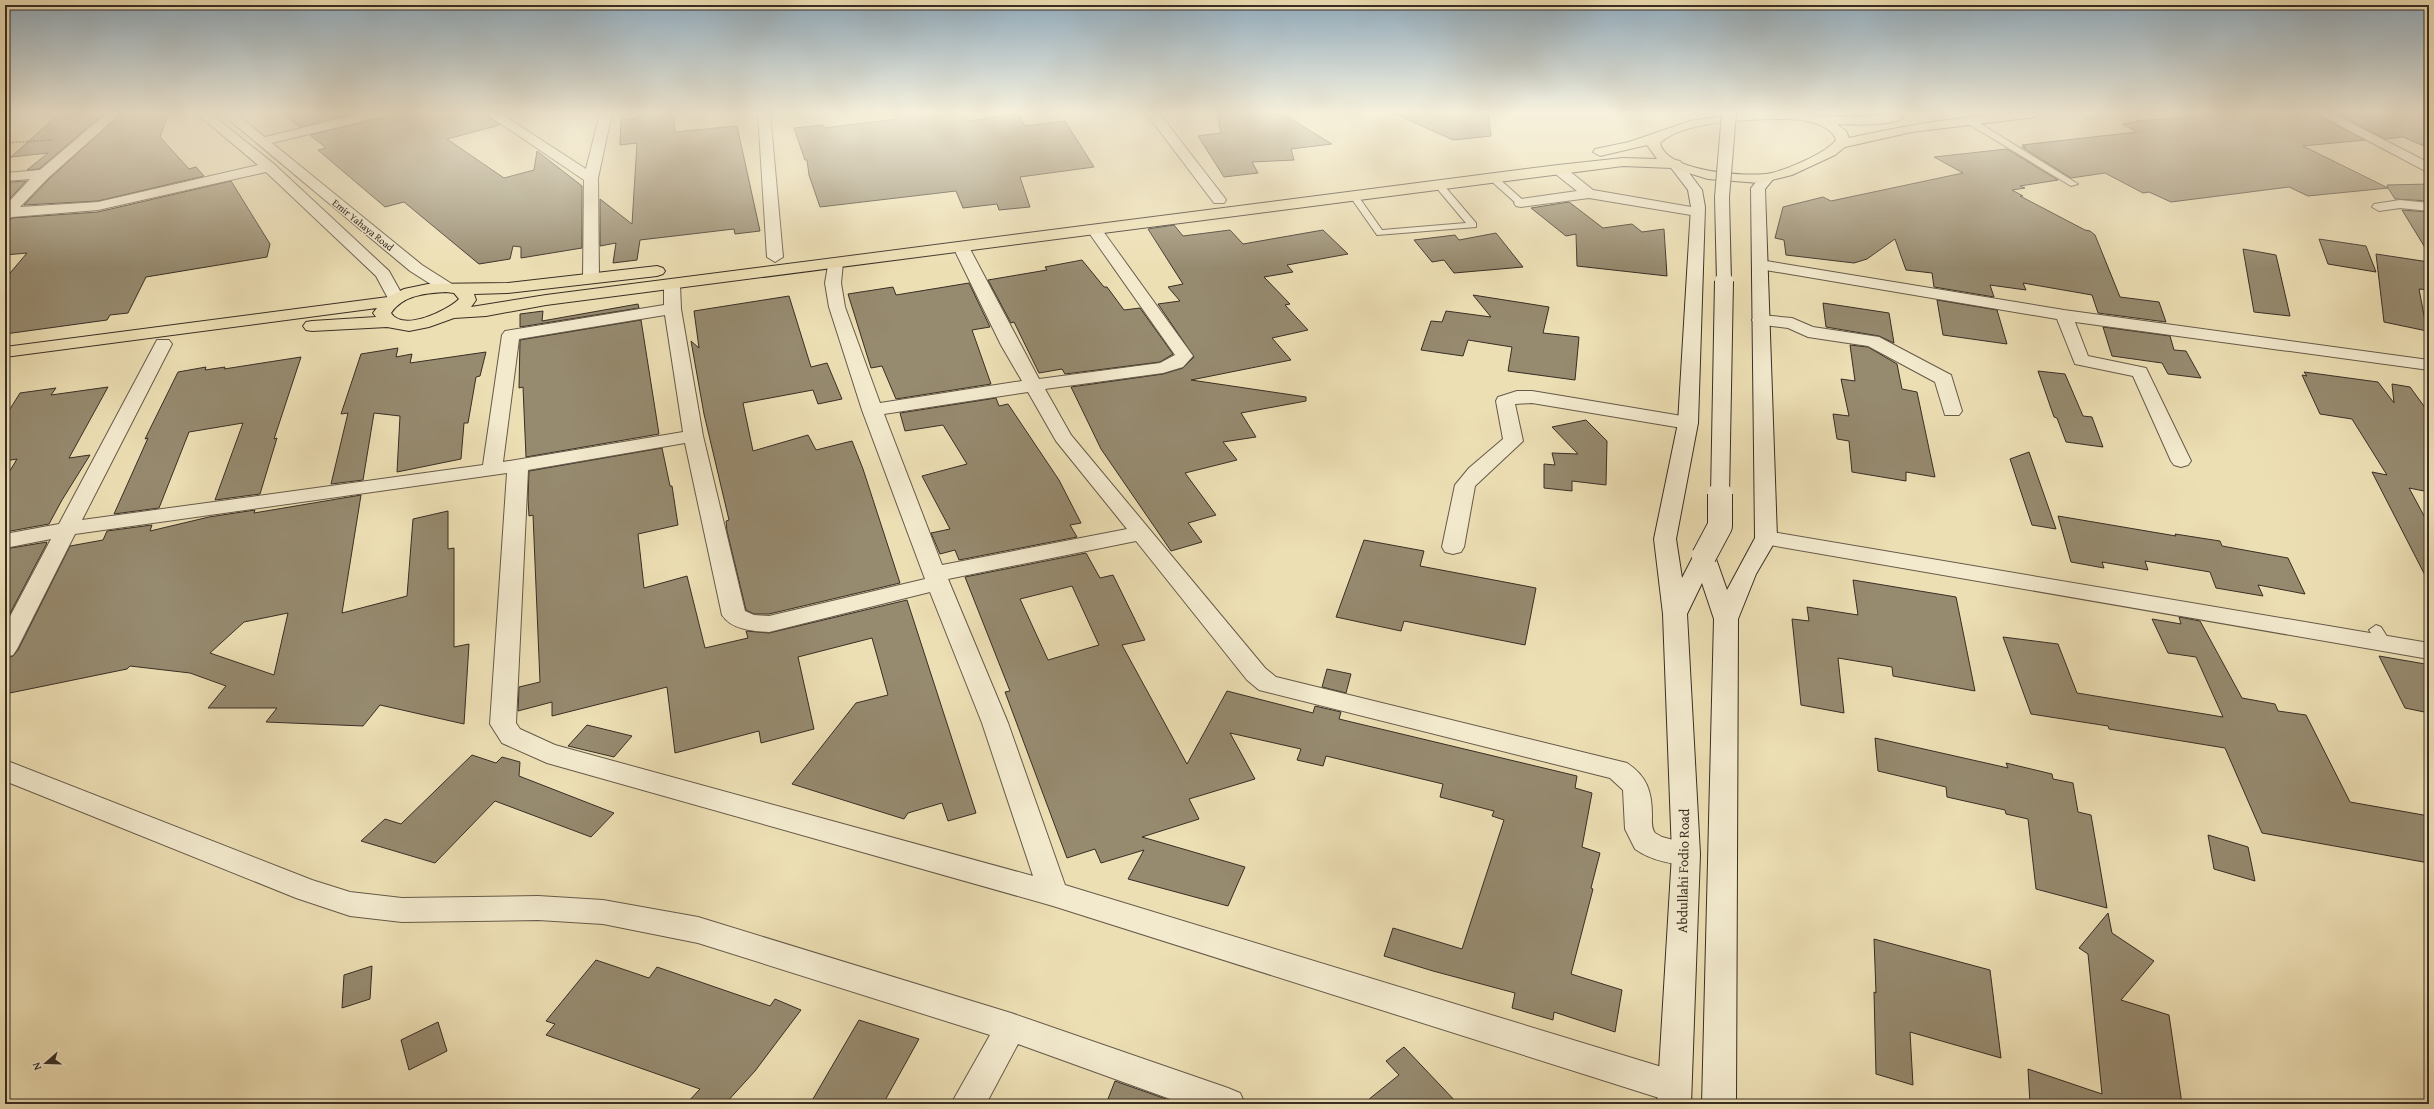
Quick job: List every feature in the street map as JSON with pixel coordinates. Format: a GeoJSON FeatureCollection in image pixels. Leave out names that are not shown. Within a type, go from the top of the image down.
{"type":"FeatureCollection","features":[{"type":"Feature","properties":{"kind":"highway"},"geometry":{"type":"LineString","coordinates":[[5,352],[394,299],[420,290],[507,288],[591,279],[1502,165]]}},
{"type":"Feature","properties":{"kind":"highway"},"geometry":{"type":"LineString","coordinates":[[455,312],[486,310],[524,303],[1095,230],[1438,184],[1597,165]]}},
{"type":"Feature","properties":{"kind":"highway"},"geometry":{"type":"LineString","coordinates":[[1678,165],[1716,176],[1746,179],[1767,178],[1803,165]]}},
{"type":"Feature","properties":{"kind":"highway"},"geometry":{"type":"LineString","coordinates":[[5,365],[340,323],[388,322],[413,325],[443,318],[455,312],[468,300],[467,294],[454,289]]}},
{"type":"Feature","properties":{"kind":"highway"},"geometry":{"type":"LineString","coordinates":[[388,322],[383,318],[382,313],[394,299]]}},
{"type":"Feature","properties":{"kind":"street"},"geometry":{"type":"LineString","coordinates":[[6,214],[44,174],[55,165]]}},
{"type":"Feature","properties":{"kind":"street","name":"Emir Yahaya Road"},"geometry":{"type":"LineString","coordinates":[[266,165],[383,274],[394,299]]}},
{"type":"Feature","properties":{"kind":"street","name":"Emir Yahaya Road"},"geometry":{"type":"LineString","coordinates":[[289,165],[416,268],[454,289]]}},
{"type":"Feature","properties":{"kind":"street"},"geometry":{"type":"LineString","coordinates":[[571,165],[591,178]]}},
{"type":"Feature","properties":{"kind":"street"},"geometry":{"type":"LineString","coordinates":[[591,279],[591,178],[594,165]]}},
{"type":"Feature","properties":{"kind":"street"},"geometry":{"type":"LineString","coordinates":[[768,165],[775,257]]}},
{"type":"Feature","properties":{"kind":"street"},"geometry":{"type":"LineString","coordinates":[[1192,165],[1219,200]]}},
{"type":"Feature","properties":{"kind":"street","name":"Abdullahi Fodio Road"},"geometry":{"type":"LineString","coordinates":[[1675,1096],[1686,854],[1675,614],[1665,539],[1688,423],[1697,212],[1695,190],[1676,165]]}},
{"type":"Feature","properties":{"kind":"street"},"geometry":{"type":"LineString","coordinates":[[1675,614],[1720,526],[1724,264],[1722,197],[1725,165]]}},
{"type":"Feature","properties":{"kind":"street"},"geometry":{"type":"LineString","coordinates":[[2419,165],[2429,170]]}},
{"type":"Feature","properties":{"kind":"street"},"geometry":{"type":"LineString","coordinates":[[6,214],[98,206],[269,167]]}},
{"type":"Feature","properties":{"kind":"street"},"geometry":{"type":"LineString","coordinates":[[1558,169],[1589,194]]}},
{"type":"Feature","properties":{"kind":"street"},"geometry":{"type":"LineString","coordinates":[[5,177],[44,174]]}},
{"type":"Feature","properties":{"kind":"street"},"geometry":{"type":"LineString","coordinates":[[1726,618],[1745,574],[1766,538],[1758,188],[1767,178]]}},
{"type":"Feature","properties":{"kind":"street"},"geometry":{"type":"LineString","coordinates":[[1521,203],[1589,194],[1697,212]]}},
{"type":"Feature","properties":{"kind":"street"},"geometry":{"type":"LineString","coordinates":[[2379,207],[2400,204],[2429,207]]}},
{"type":"Feature","properties":{"kind":"street"},"geometry":{"type":"LineString","coordinates":[[872,410],[1034,385],[1163,368],[1177,362],[1184,356],[1095,230]]}},
{"type":"Feature","properties":{"kind":"street"},"geometry":{"type":"LineString","coordinates":[[961,247],[1010,345],[1063,437],[1256,674],[1268,684],[1618,770],[1629,777],[1635,786],[1640,831],[1645,841],[1655,846],[1686,854]]}},
{"type":"Feature","properties":{"kind":"street"},"geometry":{"type":"LineString","coordinates":[[835,263],[834,283],[837,306],[872,410],[995,723],[1053,894]]}},
{"type":"Feature","properties":{"kind":"street"},"geometry":{"type":"LineString","coordinates":[[1760,265],[2064,315],[2429,365]]}},
{"type":"Feature","properties":{"kind":"street"},"geometry":{"type":"LineString","coordinates":[[672,284],[673,309],[693,436],[734,615],[750,623],[769,624],[937,578],[1142,533]]}},
{"type":"Feature","properties":{"kind":"street"},"geometry":{"type":"LineString","coordinates":[[492,470],[511,335],[673,309]]}},
{"type":"Feature","properties":{"kind":"street"},"geometry":{"type":"LineString","coordinates":[[2064,315],[2081,360],[2140,372],[2181,461]]}},
{"type":"Feature","properties":{"kind":"street"},"geometry":{"type":"LineString","coordinates":[[1761,320],[1792,324],[1808,332],[1873,341],[1944,379],[1952,411]]}},
{"type":"Feature","properties":{"kind":"street"},"geometry":{"type":"LineString","coordinates":[[5,649],[163,344]]}},
{"type":"Feature","properties":{"kind":"street"},"geometry":{"type":"LineString","coordinates":[[1453,547],[1465,485],[1476,472],[1513,441],[1506,401],[1517,397],[1532,397],[1688,423]]}},
{"type":"Feature","properties":{"kind":"street"},"geometry":{"type":"LineString","coordinates":[[5,541],[66,530],[492,470],[693,436]]}},
{"type":"Feature","properties":{"kind":"street"},"geometry":{"type":"LineString","coordinates":[[518,465],[503,724],[511,736],[547,753],[1053,894],[1675,1096]]}},
{"type":"Feature","properties":{"kind":"street"},"geometry":{"type":"LineString","coordinates":[[1766,538],[2380,637],[2429,651]]}},
{"type":"Feature","properties":{"kind":"street"},"geometry":{"type":"LineString","coordinates":[[1704,556],[1726,618],[1719,1104]]}},
{"type":"Feature","properties":{"kind":"street"},"geometry":{"type":"LineString","coordinates":[[5,770],[306,890],[350,904],[402,910],[538,908],[618,915],[698,930],[1011,1027],[1228,1104]]}},
{"type":"Feature","properties":{"kind":"street"},"geometry":{"type":"LineString","coordinates":[[968,1104],[1011,1027]]}},
{"type":"Feature","properties":{"kind":"lane"},"geometry":{"type":"LineString","coordinates":[[2042,165],[2074,184]]}},
{"type":"Feature","properties":{"kind":"lane"},"geometry":{"type":"LineString","coordinates":[[1493,178],[1521,203]]}},
{"type":"Feature","properties":{"kind":"lane"},"geometry":{"type":"LineString","coordinates":[[1353,195],[1380,233],[1473,225],[1438,184]]}},
{"type":"Feature","properties":{"kind":"building"},"geometry":{"type":"Polygon","coordinates":[[[33,165],[44,165],[39,169],[27,170],[33,165]]]}},
{"type":"Feature","properties":{"kind":"building"},"geometry":{"type":"Polygon","coordinates":[[[65,165],[185,165],[189,169],[196,167],[204,176],[98,201],[24,205],[65,165]]]}},
{"type":"Feature","properties":{"kind":"building"},"geometry":{"type":"Polygon","coordinates":[[[335,165],[485,165],[504,178],[534,170],[535,165],[555,165],[582,186],[582,248],[521,258],[521,247],[513,246],[510,259],[479,264],[404,202],[385,207],[335,165]]]}},
{"type":"Feature","properties":{"kind":"building"},"geometry":{"type":"Polygon","coordinates":[[[636,165],[745,165],[760,231],[735,234],[734,229],[640,240],[637,260],[613,263],[616,243],[600,246],[600,199],[632,224],[636,165]]]}},
{"type":"Feature","properties":{"kind":"building"},"geometry":{"type":"Polygon","coordinates":[[[808,165],[1093,165],[1094,167],[1020,177],[1030,207],[999,210],[997,204],[963,208],[956,191],[820,207],[809,175],[808,165]]]}},
{"type":"Feature","properties":{"kind":"building"},"geometry":{"type":"Polygon","coordinates":[[[1216,165],[1254,165],[1258,173],[1224,177],[1216,165]]]}},
{"type":"Feature","properties":{"kind":"building"},"geometry":{"type":"Polygon","coordinates":[[[1948,165],[2033,165],[2058,180],[2020,186],[2025,188],[2012,190],[2023,196],[2020,196],[2085,230],[2090,231],[2095,235],[2120,297],[2159,302],[2166,322],[2098,313],[2092,295],[2023,283],[2026,290],[1990,285],[1994,297],[1934,287],[1932,273],[1906,270],[1895,239],[1867,259],[1854,263],[1786,255],[1784,240],[1775,238],[1783,207],[1823,197],[1831,201],[1963,173],[1948,165]]]}},
{"type":"Feature","properties":{"kind":"building"},"geometry":{"type":"Polygon","coordinates":[[[2050,165],[2341,165],[2388,188],[2308,196],[2289,187],[2171,202],[2149,192],[2143,193],[2105,173],[2071,178],[2050,165]]]}},
{"type":"Feature","properties":{"kind":"building"},"geometry":{"type":"Polygon","coordinates":[[[26,181],[5,204],[5,186],[10,182],[26,181]]]}},
{"type":"Feature","properties":{"kind":"building"},"geometry":{"type":"Polygon","coordinates":[[[231,181],[270,244],[267,257],[146,277],[128,313],[110,315],[107,320],[5,334],[5,279],[27,253],[5,255],[5,222],[12,218],[98,212],[231,181]]]}},
{"type":"Feature","properties":{"kind":"building"},"geometry":{"type":"Polygon","coordinates":[[[2429,184],[2429,201],[2395,199],[2387,185],[2429,184]]]}},
{"type":"Feature","properties":{"kind":"building"},"geometry":{"type":"Polygon","coordinates":[[[1569,202],[1603,228],[1632,224],[1642,232],[1664,229],[1667,276],[1577,266],[1576,234],[1566,236],[1531,208],[1569,202]]]}},
{"type":"Feature","properties":{"kind":"building"},"geometry":{"type":"Polygon","coordinates":[[[2402,210],[2429,212],[2429,254],[2402,210]]]}},
{"type":"Feature","properties":{"kind":"building"},"geometry":{"type":"Polygon","coordinates":[[[1174,225],[1183,236],[1230,230],[1243,244],[1323,230],[1348,254],[1287,265],[1293,272],[1264,277],[1290,304],[1285,305],[1308,330],[1272,338],[1291,360],[1191,380],[1306,397],[1306,401],[1241,413],[1256,437],[1223,442],[1237,460],[1185,473],[1216,515],[1188,523],[1202,542],[1171,551],[1101,449],[1071,387],[1163,374],[1183,368],[1194,357],[1158,304],[1180,301],[1168,287],[1183,284],[1148,229],[1174,225]]]}},
{"type":"Feature","properties":{"kind":"building"},"geometry":{"type":"Polygon","coordinates":[[[1496,233],[1523,267],[1454,273],[1444,260],[1432,262],[1414,240],[1455,235],[1459,240],[1496,233]]]}},
{"type":"Feature","properties":{"kind":"building"},"geometry":{"type":"Polygon","coordinates":[[[2319,239],[2366,246],[2376,272],[2328,264],[2319,239]]]}},
{"type":"Feature","properties":{"kind":"building"},"geometry":{"type":"Polygon","coordinates":[[[2243,249],[2276,255],[2290,316],[2254,312],[2243,249]]]}},
{"type":"Feature","properties":{"kind":"building"},"geometry":{"type":"Polygon","coordinates":[[[2376,254],[2429,262],[2429,290],[2419,289],[2427,331],[2384,322],[2376,254]]]}},
{"type":"Feature","properties":{"kind":"building"},"geometry":{"type":"Polygon","coordinates":[[[1082,260],[1104,287],[1107,287],[1124,310],[1140,308],[1173,354],[1160,362],[1065,374],[1062,369],[1039,373],[1014,322],[1011,323],[988,280],[1047,270],[1045,267],[1082,260]]]}},
{"type":"Feature","properties":{"kind":"building"},"geometry":{"type":"Polygon","coordinates":[[[969,283],[990,327],[972,330],[991,384],[896,399],[882,366],[871,368],[848,294],[893,287],[896,295],[969,283]]]}},
{"type":"Feature","properties":{"kind":"building"},"geometry":{"type":"Polygon","coordinates":[[[1473,295],[1549,307],[1543,333],[1579,337],[1575,380],[1508,371],[1512,347],[1468,340],[1463,356],[1421,350],[1431,321],[1442,322],[1446,311],[1491,317],[1473,295]]]}},
{"type":"Feature","properties":{"kind":"building"},"geometry":{"type":"Polygon","coordinates":[[[789,296],[811,367],[827,363],[842,399],[818,404],[813,390],[743,403],[753,451],[808,435],[816,450],[852,441],[863,469],[900,583],[769,614],[754,614],[746,610],[727,531],[726,521],[729,520],[704,414],[691,341],[699,348],[694,311],[789,296]]]}},
{"type":"Feature","properties":{"kind":"building"},"geometry":{"type":"Polygon","coordinates":[[[1937,300],[1997,310],[2007,344],[1943,335],[1937,300]]]}},
{"type":"Feature","properties":{"kind":"building"},"geometry":{"type":"Polygon","coordinates":[[[1823,303],[1889,313],[1894,343],[1879,336],[1826,327],[1823,303]]]}},
{"type":"Feature","properties":{"kind":"building"},"geometry":{"type":"Polygon","coordinates":[[[638,304],[639,308],[520,327],[520,314],[543,311],[542,321],[638,304]]]}},
{"type":"Feature","properties":{"kind":"building"},"geometry":{"type":"Polygon","coordinates":[[[641,320],[659,434],[526,457],[523,387],[519,388],[520,340],[641,320]]]}},
{"type":"Feature","properties":{"kind":"building"},"geometry":{"type":"Polygon","coordinates":[[[2103,327],[2170,336],[2174,350],[2186,351],[2201,378],[2168,374],[2162,363],[2112,356],[2103,327]]]}},
{"type":"Feature","properties":{"kind":"building"},"geometry":{"type":"Polygon","coordinates":[[[1850,345],[1868,347],[1897,364],[1902,389],[1917,392],[1935,477],[1906,472],[1906,481],[1852,472],[1849,441],[1837,439],[1833,414],[1849,416],[1841,379],[1855,381],[1850,345]]]}},
{"type":"Feature","properties":{"kind":"building"},"geometry":{"type":"Polygon","coordinates":[[[398,348],[396,357],[412,354],[410,363],[486,352],[480,376],[476,377],[468,423],[464,423],[461,459],[397,472],[400,416],[374,413],[363,480],[331,484],[348,413],[341,414],[361,354],[398,348]]]}},
{"type":"Feature","properties":{"kind":"building"},"geometry":{"type":"Polygon","coordinates":[[[301,357],[274,439],[277,438],[260,494],[215,500],[243,423],[189,432],[159,508],[114,514],[148,438],[145,439],[178,372],[206,367],[205,370],[225,367],[224,369],[301,357]]]}},
{"type":"Feature","properties":{"kind":"building"},"geometry":{"type":"Polygon","coordinates":[[[2038,371],[2065,374],[2083,416],[2092,417],[2103,447],[2066,442],[2057,418],[2054,417],[2038,371]]]}},
{"type":"Feature","properties":{"kind":"building"},"geometry":{"type":"Polygon","coordinates":[[[2304,372],[2378,382],[2394,403],[2392,384],[2410,387],[2429,413],[2429,492],[2409,488],[2429,525],[2429,583],[2372,472],[2387,475],[2352,419],[2320,414],[2302,375],[2307,376],[2304,372]]]}},
{"type":"Feature","properties":{"kind":"building"},"geometry":{"type":"Polygon","coordinates":[[[108,387],[69,458],[90,455],[49,524],[5,532],[5,479],[17,459],[5,461],[5,417],[20,393],[56,388],[51,395],[108,387]]]}},
{"type":"Feature","properties":{"kind":"building"},"geometry":{"type":"Polygon","coordinates":[[[996,398],[999,406],[1008,404],[1059,480],[1081,523],[1070,525],[1077,537],[959,560],[955,550],[940,554],[931,533],[950,529],[922,476],[967,464],[943,425],[905,431],[900,413],[996,398]]]}},
{"type":"Feature","properties":{"kind":"building"},"geometry":{"type":"Polygon","coordinates":[[[1586,420],[1607,441],[1606,485],[1572,481],[1572,491],[1544,488],[1544,464],[1555,465],[1552,453],[1578,454],[1552,427],[1586,420]]]}},
{"type":"Feature","properties":{"kind":"building"},"geometry":{"type":"Polygon","coordinates":[[[662,448],[670,486],[672,486],[678,525],[638,534],[644,588],[687,576],[705,648],[748,638],[746,631],[769,633],[907,600],[976,813],[948,821],[942,803],[908,813],[904,819],[792,784],[856,703],[888,695],[872,638],[798,657],[814,729],[761,743],[759,731],[675,753],[667,687],[552,716],[552,702],[518,711],[519,687],[540,682],[533,515],[529,516],[528,499],[529,471],[662,448]]]}},
{"type":"Feature","properties":{"kind":"building"},"geometry":{"type":"Polygon","coordinates":[[[2029,452],[2056,529],[2032,525],[2010,459],[2029,452]]]}},
{"type":"Feature","properties":{"kind":"building"},"geometry":{"type":"Polygon","coordinates":[[[361,495],[342,613],[407,596],[413,519],[448,511],[448,549],[454,548],[454,647],[469,644],[464,724],[380,705],[363,726],[266,722],[277,708],[208,708],[226,686],[190,673],[130,666],[127,669],[5,694],[5,658],[13,656],[18,650],[70,546],[103,540],[107,531],[152,525],[150,531],[209,517],[255,510],[254,513],[361,495]],[[288,613],[244,622],[210,653],[274,675],[288,613]]]}},
{"type":"Feature","properties":{"kind":"building"},"geometry":{"type":"Polygon","coordinates":[[[2058,516],[2176,536],[2175,534],[2220,541],[2222,546],[2288,558],[2305,594],[2258,585],[2263,596],[2216,588],[2210,572],[2145,561],[2148,570],[2102,562],[2104,568],[2071,562],[2058,516]]]}},
{"type":"Feature","properties":{"kind":"building"},"geometry":{"type":"Polygon","coordinates":[[[1364,540],[1424,551],[1420,566],[1536,588],[1525,645],[1404,621],[1401,631],[1336,617],[1364,540]]]}},
{"type":"Feature","properties":{"kind":"building"},"geometry":{"type":"Polygon","coordinates":[[[47,542],[46,545],[5,623],[5,549],[47,542]]]}},
{"type":"Feature","properties":{"kind":"building"},"geometry":{"type":"Polygon","coordinates":[[[1086,553],[1100,578],[1113,575],[1145,640],[1122,645],[1187,764],[1227,691],[1313,713],[1315,706],[1341,712],[1339,719],[1577,776],[1575,788],[1592,793],[1582,847],[1600,853],[1591,888],[1593,889],[1571,974],[1622,990],[1615,1032],[1554,1012],[1553,1020],[1512,1008],[1515,993],[1384,956],[1393,928],[1462,949],[1504,820],[1492,816],[1494,811],[1440,797],[1443,784],[1326,756],[1323,766],[1297,760],[1301,749],[1230,733],[1255,779],[1189,799],[1199,819],[1142,837],[1245,867],[1228,906],[1128,879],[1144,850],[1101,863],[1095,849],[1067,858],[1005,692],[1010,691],[965,577],[1086,553]],[[1072,586],[1020,599],[1048,660],[1099,645],[1072,586]]]}},
{"type":"Feature","properties":{"kind":"building"},"geometry":{"type":"Polygon","coordinates":[[[1853,580],[1956,597],[1975,691],[1893,676],[1892,667],[1838,658],[1844,713],[1801,705],[1792,619],[1809,621],[1807,607],[1858,615],[1853,580]]]}},
{"type":"Feature","properties":{"kind":"building"},"geometry":{"type":"Polygon","coordinates":[[[2179,617],[2200,621],[2242,698],[2275,704],[2278,711],[2306,715],[2350,802],[2429,816],[2429,863],[2262,833],[2225,748],[2109,729],[2108,726],[2031,714],[2003,637],[2058,644],[2077,693],[2223,717],[2196,657],[2168,653],[2152,619],[2181,624],[2179,617]]]}},
{"type":"Feature","properties":{"kind":"building"},"geometry":{"type":"Polygon","coordinates":[[[2379,656],[2425,664],[2429,673],[2429,713],[2405,708],[2379,656]]]}},
{"type":"Feature","properties":{"kind":"building"},"geometry":{"type":"Polygon","coordinates":[[[1327,669],[1351,674],[1346,693],[1322,687],[1327,669]]]}},
{"type":"Feature","properties":{"kind":"building"},"geometry":{"type":"Polygon","coordinates":[[[587,725],[632,736],[614,757],[568,746],[587,725]]]}},
{"type":"Feature","properties":{"kind":"building"},"geometry":{"type":"Polygon","coordinates":[[[1875,738],[2008,768],[2006,763],[2052,774],[2053,779],[2073,783],[2078,812],[2091,815],[2107,908],[2036,889],[2028,819],[2006,814],[2005,810],[1947,797],[1946,787],[1878,771],[1875,738]]]}},
{"type":"Feature","properties":{"kind":"building"},"geometry":{"type":"Polygon","coordinates":[[[472,755],[496,763],[502,757],[520,762],[519,776],[614,813],[591,837],[495,801],[435,863],[361,841],[385,819],[401,824],[472,755]]]}},
{"type":"Feature","properties":{"kind":"building"},"geometry":{"type":"Polygon","coordinates":[[[2208,835],[2248,847],[2255,881],[2214,869],[2208,835]]]}},
{"type":"Feature","properties":{"kind":"building"},"geometry":{"type":"Polygon","coordinates":[[[2108,913],[2112,933],[2154,961],[2121,1000],[2169,1015],[2182,1104],[2030,1104],[2028,1069],[2102,1094],[2088,954],[2079,948],[2108,913]]]}},
{"type":"Feature","properties":{"kind":"building"},"geometry":{"type":"Polygon","coordinates":[[[1874,939],[1990,970],[2001,1058],[1910,1032],[1913,1085],[1876,1074],[1874,939]]]}},
{"type":"Feature","properties":{"kind":"building"},"geometry":{"type":"Polygon","coordinates":[[[596,960],[649,978],[657,967],[770,1006],[775,999],[801,1010],[755,1071],[725,1104],[686,1104],[700,1089],[546,1035],[555,1024],[546,1021],[596,960]]]}},
{"type":"Feature","properties":{"kind":"building"},"geometry":{"type":"Polygon","coordinates":[[[372,966],[370,999],[342,1008],[344,975],[372,966]]]}},
{"type":"Feature","properties":{"kind":"building"},"geometry":{"type":"Polygon","coordinates":[[[859,1020],[919,1039],[883,1104],[810,1104],[859,1020]]]}},
{"type":"Feature","properties":{"kind":"building"},"geometry":{"type":"Polygon","coordinates":[[[438,1022],[447,1051],[409,1070],[401,1040],[438,1022]]]}},
{"type":"Feature","properties":{"kind":"building"},"geometry":{"type":"Polygon","coordinates":[[[1404,1047],[1458,1104],[1363,1104],[1399,1075],[1386,1061],[1404,1047]]]}},
{"type":"Feature","properties":{"kind":"building"},"geometry":{"type":"Polygon","coordinates":[[[1115,1081],[1180,1104],[1106,1104],[1115,1081]]]}}]}
